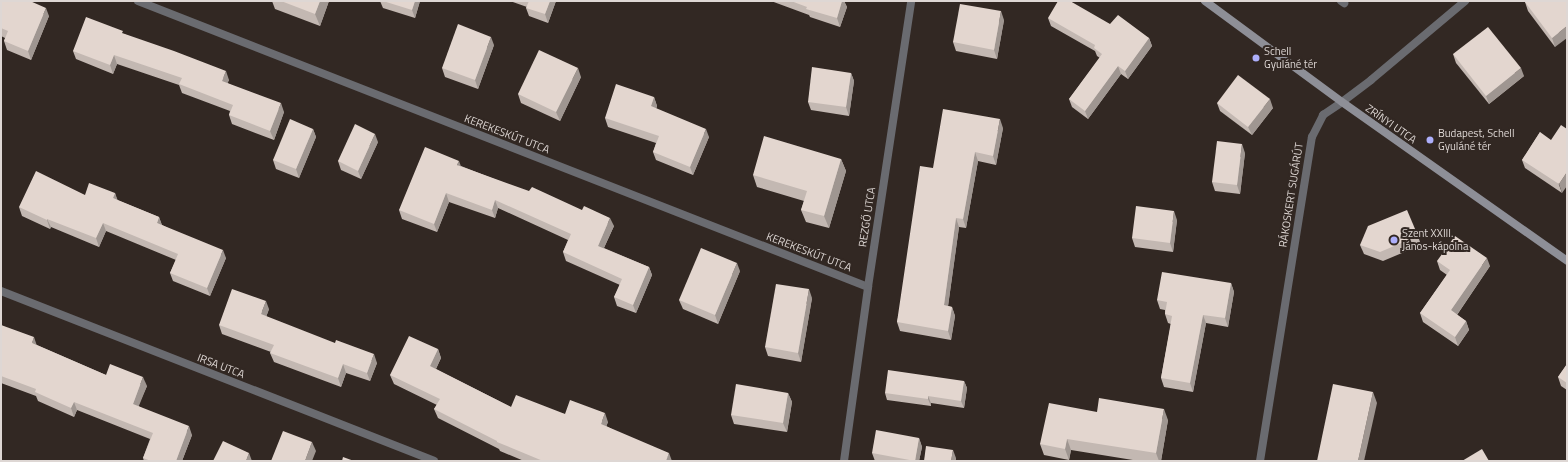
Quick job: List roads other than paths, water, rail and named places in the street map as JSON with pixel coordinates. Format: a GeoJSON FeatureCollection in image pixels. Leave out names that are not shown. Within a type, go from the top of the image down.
{"type":"FeatureCollection","features":[{"type":"Feature","properties":{"kind":"main road","name":"ZRÍNYI UTCA"},"geometry":{"type":"LineString","coordinates":[[1205,1],[1342,102],[1567,261]]}},
{"type":"Feature","properties":{"kind":"street","name":"KEREKESKÚT UTCA"},"geometry":{"type":"LineString","coordinates":[[138,1],[868,287]]}},
{"type":"Feature","properties":{"kind":"street","name":"REZGŐ UTCA"},"geometry":{"type":"LineString","coordinates":[[844,461],[868,287],[911,1]]}},
{"type":"Feature","properties":{"kind":"street","name":"RÁKOSKERT SUGÁRÚT"},"geometry":{"type":"LineString","coordinates":[[1260,461],[1312,137],[1323,115],[1371,80],[1465,1]]}},
{"type":"Feature","properties":{"kind":"street","name":"IRSA UTCA"},"geometry":{"type":"LineString","coordinates":[[1,291],[434,461]]}},
{"type":"Feature","properties":{"kind":"place","name":"Schell Gyuláné tér"},"geometry":{"type":"Point","coordinates":[1256,58]}},
{"type":"Feature","properties":{"kind":"place","name":"Budapest, Schell Gyuláné tér"},"geometry":{"type":"Point","coordinates":[1430,140]}},
{"type":"Feature","properties":{"kind":"place","name":"Szent XXIII. János-kápolna"},"geometry":{"type":"Point","coordinates":[1394,240]}}]}
